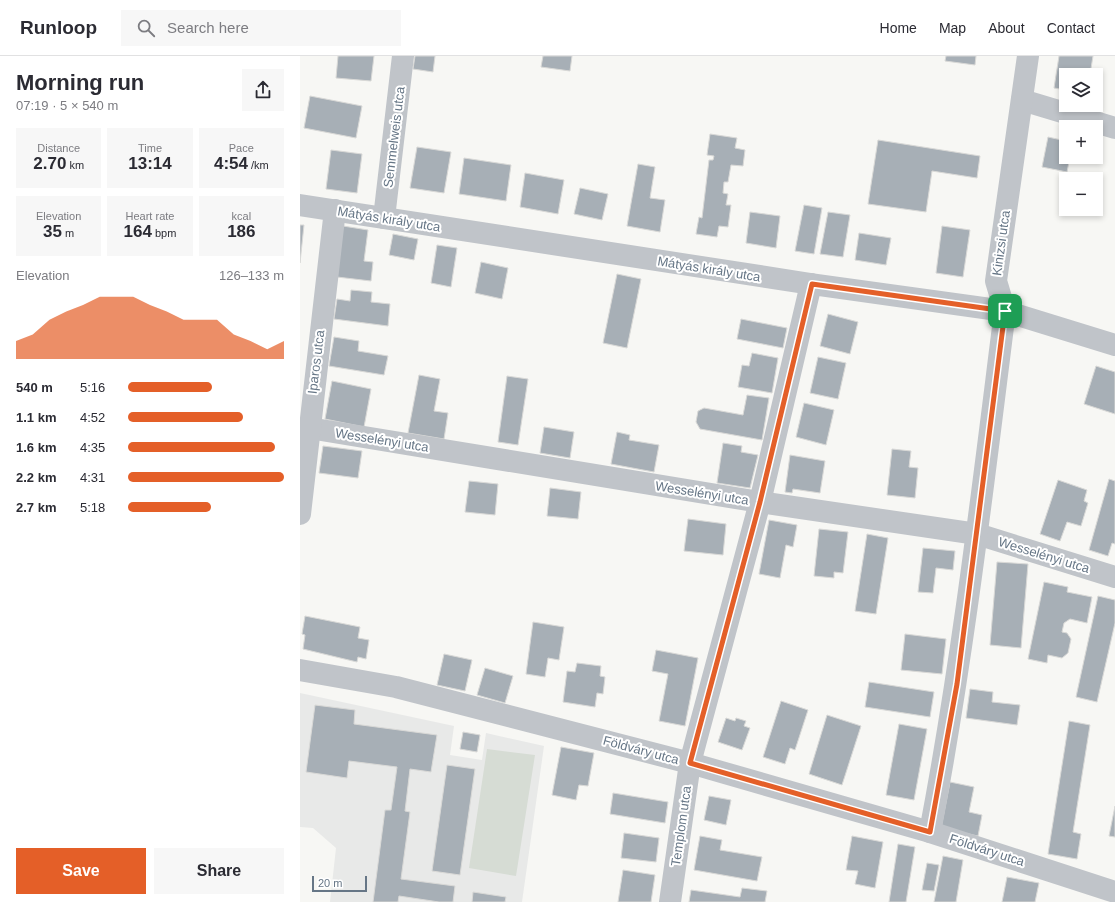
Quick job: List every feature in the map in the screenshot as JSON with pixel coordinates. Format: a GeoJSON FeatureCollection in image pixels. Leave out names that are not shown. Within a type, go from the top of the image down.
{"type":"FeatureCollection","features":[{"type":"Feature","properties":{"kind":"street","name":"Semmelweis utca"},"geometry":{"type":"LineString","coordinates":[[384,218],[404,56]]}},
{"type":"Feature","properties":{"kind":"street","name":"Kinizsi utca"},"geometry":{"type":"LineString","coordinates":[[930,832],[957,684],[977,534],[1005,311],[996,281],[1028,56]]}},
{"type":"Feature","properties":{"kind":"street"},"geometry":{"type":"LineString","coordinates":[[1022,100],[1115,128]]}},
{"type":"Feature","properties":{"kind":"street","name":"Mátyás király utca"},"geometry":{"type":"LineString","coordinates":[[300,206],[812,284],[1005,311],[1115,345]]}},
{"type":"Feature","properties":{"kind":"street","name":"Iparos utca"},"geometry":{"type":"LineString","coordinates":[[300,514],[308,428],[334,210]]}},
{"type":"Feature","properties":{"kind":"street","name":"Templom utca"},"geometry":{"type":"LineString","coordinates":[[670,902],[690,763],[760,502],[812,284]]}},
{"type":"Feature","properties":{"kind":"street","name":"Wesselényi utca"},"geometry":{"type":"LineString","coordinates":[[308,428],[760,502],[977,534],[1115,577]]}},
{"type":"Feature","properties":{"kind":"street","name":"Földváry utca"},"geometry":{"type":"LineString","coordinates":[[300,670],[396,687],[690,763],[930,832],[1115,892]]}},
{"type":"Feature","properties":{"kind":"shaded area"},"geometry":{"type":"Polygon","coordinates":[[[300,693],[454,726],[450,755],[482,760],[486,733],[544,746],[522,902],[330,902],[336,848],[313,828],[300,827],[300,693]]]}},
{"type":"Feature","properties":{"kind":"shaded area"},"geometry":{"type":"Polygon","coordinates":[[[487,749],[535,755],[516,876],[469,868],[487,749]]]}},
{"type":"Feature","properties":{"kind":"building"},"geometry":{"type":"Polygon","coordinates":[[[338,56],[374,56],[371,81],[336,78],[338,56]]]}},
{"type":"Feature","properties":{"kind":"building"},"geometry":{"type":"Polygon","coordinates":[[[415,56],[435,56],[433,72],[413,69],[415,56]]]}},
{"type":"Feature","properties":{"kind":"building"},"geometry":{"type":"Polygon","coordinates":[[[543,56],[572,56],[570,71],[541,67],[543,56]]]}},
{"type":"Feature","properties":{"kind":"building"},"geometry":{"type":"Polygon","coordinates":[[[946,56],[976,56],[975,65],[945,61],[946,56]]]}},
{"type":"Feature","properties":{"kind":"building"},"geometry":{"type":"Polygon","coordinates":[[[1059,56],[1093,56],[1091,68],[1059,68],[1059,89],[1054,88],[1059,56]]]}},
{"type":"Feature","properties":{"kind":"building"},"geometry":{"type":"Polygon","coordinates":[[[310,96],[362,106],[356,138],[304,128],[310,96]]]}},
{"type":"Feature","properties":{"kind":"building"},"geometry":{"type":"Polygon","coordinates":[[[710,134],[737,138],[735,148],[745,150],[743,166],[731,165],[728,182],[724,182],[723,193],[728,194],[726,205],[731,205],[728,227],[719,226],[717,237],[696,234],[699,217],[702,218],[709,160],[713,160],[714,156],[707,155],[710,134]]]}},
{"type":"Feature","properties":{"kind":"building"},"geometry":{"type":"Polygon","coordinates":[[[1048,137],[1059,139],[1059,164],[1069,164],[1067,172],[1042,167],[1048,137]]]}},
{"type":"Feature","properties":{"kind":"building"},"geometry":{"type":"Polygon","coordinates":[[[878,140],[980,156],[977,178],[932,171],[926,212],[868,204],[878,140]]]}},
{"type":"Feature","properties":{"kind":"building"},"geometry":{"type":"Polygon","coordinates":[[[417,147],[451,152],[444,193],[410,188],[417,147]]]}},
{"type":"Feature","properties":{"kind":"building"},"geometry":{"type":"Polygon","coordinates":[[[331,150],[362,154],[357,193],[326,189],[331,150]]]}},
{"type":"Feature","properties":{"kind":"building"},"geometry":{"type":"Polygon","coordinates":[[[464,158],[511,165],[506,201],[459,194],[464,158]]]}},
{"type":"Feature","properties":{"kind":"building"},"geometry":{"type":"Polygon","coordinates":[[[638,164],[655,167],[650,198],[665,200],[660,232],[627,226],[638,164]]]}},
{"type":"Feature","properties":{"kind":"building"},"geometry":{"type":"Polygon","coordinates":[[[525,173],[564,180],[558,214],[520,207],[525,173]]]}},
{"type":"Feature","properties":{"kind":"building"},"geometry":{"type":"Polygon","coordinates":[[[580,188],[608,194],[602,220],[574,214],[580,188]]]}},
{"type":"Feature","properties":{"kind":"building"},"geometry":{"type":"Polygon","coordinates":[[[804,205],[822,208],[814,254],[795,251],[804,205]]]}},
{"type":"Feature","properties":{"kind":"building"},"geometry":{"type":"Polygon","coordinates":[[[750,212],[780,216],[776,248],[746,243],[750,212]]]}},
{"type":"Feature","properties":{"kind":"building"},"geometry":{"type":"Polygon","coordinates":[[[828,212],[850,215],[843,257],[820,254],[828,212]]]}},
{"type":"Feature","properties":{"kind":"building"},"geometry":{"type":"Polygon","coordinates":[[[300,225],[304,225],[300,263],[300,225]]]}},
{"type":"Feature","properties":{"kind":"building"},"geometry":{"type":"Polygon","coordinates":[[[343,226],[368,230],[364,261],[373,262],[371,281],[337,277],[343,226]]]}},
{"type":"Feature","properties":{"kind":"building"},"geometry":{"type":"Polygon","coordinates":[[[942,226],[970,230],[963,277],[936,273],[942,226]]]}},
{"type":"Feature","properties":{"kind":"building"},"geometry":{"type":"Polygon","coordinates":[[[859,233],[891,238],[886,265],[855,260],[859,233]]]}},
{"type":"Feature","properties":{"kind":"building"},"geometry":{"type":"Polygon","coordinates":[[[393,234],[418,239],[414,260],[389,255],[393,234]]]}},
{"type":"Feature","properties":{"kind":"building"},"geometry":{"type":"Polygon","coordinates":[[[437,245],[457,248],[451,287],[431,283],[437,245]]]}},
{"type":"Feature","properties":{"kind":"building"},"geometry":{"type":"Polygon","coordinates":[[[481,262],[508,268],[502,299],[475,293],[481,262]]]}},
{"type":"Feature","properties":{"kind":"building"},"geometry":{"type":"Polygon","coordinates":[[[617,274],[641,279],[627,348],[603,343],[617,274]]]}},
{"type":"Feature","properties":{"kind":"building"},"geometry":{"type":"Polygon","coordinates":[[[351,290],[372,292],[371,302],[390,304],[388,326],[334,319],[337,299],[350,301],[351,290]]]}},
{"type":"Feature","properties":{"kind":"building"},"geometry":{"type":"Polygon","coordinates":[[[828,314],[858,322],[850,354],[820,346],[828,314]]]}},
{"type":"Feature","properties":{"kind":"building"},"geometry":{"type":"Polygon","coordinates":[[[741,319],[787,328],[783,348],[737,339],[741,319]]]}},
{"type":"Feature","properties":{"kind":"building"},"geometry":{"type":"Polygon","coordinates":[[[334,337],[359,341],[358,351],[388,356],[384,375],[329,366],[334,337]]]}},
{"type":"Feature","properties":{"kind":"building"},"geometry":{"type":"Polygon","coordinates":[[[752,353],[778,358],[772,393],[738,387],[742,365],[749,366],[752,353]]]}},
{"type":"Feature","properties":{"kind":"building"},"geometry":{"type":"Polygon","coordinates":[[[818,357],[846,363],[838,399],[810,393],[818,357]]]}},
{"type":"Feature","properties":{"kind":"building"},"geometry":{"type":"Polygon","coordinates":[[[1096,366],[1115,372],[1115,414],[1084,404],[1096,366]]]}},
{"type":"Feature","properties":{"kind":"building"},"geometry":{"type":"Polygon","coordinates":[[[419,375],[440,379],[434,411],[448,413],[444,439],[408,433],[419,375]]]}},
{"type":"Feature","properties":{"kind":"building"},"geometry":{"type":"Polygon","coordinates":[[[507,376],[528,379],[518,445],[498,442],[507,376]]]}},
{"type":"Feature","properties":{"kind":"building"},"geometry":{"type":"Polygon","coordinates":[[[332,381],[371,389],[364,427],[325,419],[332,381]]]}},
{"type":"Feature","properties":{"kind":"building"},"geometry":{"type":"Polygon","coordinates":[[[747,395],[769,398],[762,440],[700,429],[696,422],[698,411],[704,408],[743,415],[747,395]]]}},
{"type":"Feature","properties":{"kind":"building"},"geometry":{"type":"Polygon","coordinates":[[[804,403],[834,410],[826,445],[796,437],[804,403]]]}},
{"type":"Feature","properties":{"kind":"building"},"geometry":{"type":"Polygon","coordinates":[[[544,427],[574,432],[570,458],[540,453],[544,427]]]}},
{"type":"Feature","properties":{"kind":"building"},"geometry":{"type":"Polygon","coordinates":[[[617,432],[630,435],[629,440],[659,445],[654,472],[611,464],[617,432]]]}},
{"type":"Feature","properties":{"kind":"building"},"geometry":{"type":"Polygon","coordinates":[[[723,443],[742,446],[741,452],[758,455],[750,488],[717,483],[723,443]]]}},
{"type":"Feature","properties":{"kind":"building"},"geometry":{"type":"Polygon","coordinates":[[[323,446],[362,451],[358,478],[319,473],[323,446]]]}},
{"type":"Feature","properties":{"kind":"building"},"geometry":{"type":"Polygon","coordinates":[[[892,449],[911,451],[909,467],[918,468],[915,498],[887,495],[892,449]]]}},
{"type":"Feature","properties":{"kind":"building"},"geometry":{"type":"Polygon","coordinates":[[[790,455],[825,461],[820,493],[793,489],[792,493],[785,492],[790,455]]]}},
{"type":"Feature","properties":{"kind":"building"},"geometry":{"type":"Polygon","coordinates":[[[1109,479],[1115,481],[1115,544],[1112,543],[1108,556],[1089,550],[1109,479]]]}},
{"type":"Feature","properties":{"kind":"building"},"geometry":{"type":"Polygon","coordinates":[[[1058,480],[1087,490],[1084,501],[1088,503],[1081,526],[1067,522],[1060,541],[1040,534],[1058,480]]]}},
{"type":"Feature","properties":{"kind":"building"},"geometry":{"type":"Polygon","coordinates":[[[469,481],[498,484],[495,515],[465,512],[469,481]]]}},
{"type":"Feature","properties":{"kind":"building"},"geometry":{"type":"Polygon","coordinates":[[[550,488],[581,492],[578,519],[547,516],[550,488]]]}},
{"type":"Feature","properties":{"kind":"building"},"geometry":{"type":"Polygon","coordinates":[[[688,519],[726,524],[723,555],[684,551],[688,519]]]}},
{"type":"Feature","properties":{"kind":"building"},"geometry":{"type":"Polygon","coordinates":[[[769,520],[797,525],[793,547],[786,545],[780,578],[759,574],[769,520]]]}},
{"type":"Feature","properties":{"kind":"building"},"geometry":{"type":"Polygon","coordinates":[[[819,529],[848,532],[843,573],[834,572],[834,578],[814,576],[819,529]]]}},
{"type":"Feature","properties":{"kind":"building"},"geometry":{"type":"Polygon","coordinates":[[[867,534],[888,538],[876,614],[855,611],[867,534]]]}},
{"type":"Feature","properties":{"kind":"building"},"geometry":{"type":"Polygon","coordinates":[[[923,548],[955,551],[953,570],[936,568],[933,593],[918,592],[923,548]]]}},
{"type":"Feature","properties":{"kind":"building"},"geometry":{"type":"Polygon","coordinates":[[[997,562],[1028,564],[1021,648],[990,645],[997,562]]]}},
{"type":"Feature","properties":{"kind":"building"},"geometry":{"type":"Polygon","coordinates":[[[1044,582],[1068,587],[1067,592],[1092,597],[1087,623],[1070,619],[1064,623],[1062,632],[1067,633],[1071,639],[1068,653],[1062,658],[1048,655],[1047,663],[1028,659],[1044,582]]]}},
{"type":"Feature","properties":{"kind":"building"},"geometry":{"type":"Polygon","coordinates":[[[1098,596],[1115,600],[1115,623],[1097,702],[1076,697],[1098,596]]]}},
{"type":"Feature","properties":{"kind":"building"},"geometry":{"type":"Polygon","coordinates":[[[305,616],[360,627],[358,638],[369,640],[366,659],[358,657],[357,662],[303,649],[305,635],[302,634],[305,616]]]}},
{"type":"Feature","properties":{"kind":"building"},"geometry":{"type":"Polygon","coordinates":[[[533,622],[564,627],[559,660],[548,658],[545,677],[526,674],[533,622]]]}},
{"type":"Feature","properties":{"kind":"building"},"geometry":{"type":"Polygon","coordinates":[[[905,634],[946,639],[942,674],[901,670],[905,634]]]}},
{"type":"Feature","properties":{"kind":"building"},"geometry":{"type":"Polygon","coordinates":[[[656,650],[698,658],[685,726],[659,721],[668,674],[652,671],[656,650]]]}},
{"type":"Feature","properties":{"kind":"building"},"geometry":{"type":"Polygon","coordinates":[[[444,654],[472,660],[465,691],[437,685],[444,654]]]}},
{"type":"Feature","properties":{"kind":"building"},"geometry":{"type":"Polygon","coordinates":[[[577,663],[601,666],[600,676],[605,677],[603,694],[597,693],[595,707],[563,702],[567,671],[575,672],[577,663]]]}},
{"type":"Feature","properties":{"kind":"building"},"geometry":{"type":"Polygon","coordinates":[[[485,668],[513,676],[505,703],[477,695],[485,668]]]}},
{"type":"Feature","properties":{"kind":"building"},"geometry":{"type":"Polygon","coordinates":[[[869,682],[934,692],[930,717],[865,707],[869,682]]]}},
{"type":"Feature","properties":{"kind":"building"},"geometry":{"type":"Polygon","coordinates":[[[970,689],[993,692],[992,702],[1020,705],[1017,725],[966,718],[970,689]]]}},
{"type":"Feature","properties":{"kind":"building"},"geometry":{"type":"Polygon","coordinates":[[[781,701],[808,710],[795,750],[790,748],[785,764],[763,757],[781,701]]]}},
{"type":"Feature","properties":{"kind":"building"},"geometry":{"type":"Polygon","coordinates":[[[315,705],[355,710],[354,724],[437,735],[431,772],[410,769],[405,811],[410,812],[401,879],[455,886],[453,902],[439,902],[399,896],[398,902],[373,902],[385,810],[391,810],[397,767],[349,761],[347,778],[306,772],[315,705]]]}},
{"type":"Feature","properties":{"kind":"building"},"geometry":{"type":"Polygon","coordinates":[[[827,715],[861,726],[842,785],[809,774],[827,715]]]}},
{"type":"Feature","properties":{"kind":"building"},"geometry":{"type":"Polygon","coordinates":[[[726,718],[735,721],[736,718],[746,721],[744,726],[750,728],[742,750],[718,742],[726,718]]]}},
{"type":"Feature","properties":{"kind":"building"},"geometry":{"type":"Polygon","coordinates":[[[1069,721],[1090,725],[1073,832],[1081,834],[1077,859],[1048,854],[1069,721]]]}},
{"type":"Feature","properties":{"kind":"building"},"geometry":{"type":"Polygon","coordinates":[[[899,724],[927,729],[914,800],[886,795],[899,724]]]}},
{"type":"Feature","properties":{"kind":"building"},"geometry":{"type":"Polygon","coordinates":[[[463,732],[480,735],[477,752],[460,749],[463,732]]]}},
{"type":"Feature","properties":{"kind":"building"},"geometry":{"type":"Polygon","coordinates":[[[561,747],[594,753],[588,786],[579,785],[576,800],[552,795],[561,747]]]}},
{"type":"Feature","properties":{"kind":"building"},"geometry":{"type":"Polygon","coordinates":[[[447,765],[475,769],[460,875],[432,871],[447,765]]]}},
{"type":"Feature","properties":{"kind":"building"},"geometry":{"type":"Polygon","coordinates":[[[950,782],[974,787],[969,812],[982,815],[978,836],[941,828],[950,782]]]}},
{"type":"Feature","properties":{"kind":"building"},"geometry":{"type":"Polygon","coordinates":[[[613,793],[668,802],[665,823],[610,814],[613,793]]]}},
{"type":"Feature","properties":{"kind":"building"},"geometry":{"type":"Polygon","coordinates":[[[709,796],[731,800],[726,825],[704,820],[709,796]]]}},
{"type":"Feature","properties":{"kind":"building"},"geometry":{"type":"Polygon","coordinates":[[[1115,806],[1115,837],[1109,836],[1115,806]]]}},
{"type":"Feature","properties":{"kind":"building"},"geometry":{"type":"Polygon","coordinates":[[[624,833],[659,838],[656,862],[621,858],[624,833]]]}},
{"type":"Feature","properties":{"kind":"building"},"geometry":{"type":"Polygon","coordinates":[[[700,836],[722,840],[720,850],[762,857],[757,881],[694,870],[700,836]]]}},
{"type":"Feature","properties":{"kind":"building"},"geometry":{"type":"Polygon","coordinates":[[[852,836],[883,842],[875,888],[855,884],[858,871],[846,870],[852,836]]]}},
{"type":"Feature","properties":{"kind":"building"},"geometry":{"type":"Polygon","coordinates":[[[898,844],[915,847],[906,902],[889,902],[898,844]]]}},
{"type":"Feature","properties":{"kind":"building"},"geometry":{"type":"Polygon","coordinates":[[[943,856],[963,860],[956,902],[934,902],[943,856]]]}},
{"type":"Feature","properties":{"kind":"building"},"geometry":{"type":"Polygon","coordinates":[[[927,863],[939,865],[934,891],[922,890],[927,863]]]}},
{"type":"Feature","properties":{"kind":"building"},"geometry":{"type":"Polygon","coordinates":[[[623,870],[655,875],[651,902],[618,902],[623,870]]]}},
{"type":"Feature","properties":{"kind":"building"},"geometry":{"type":"Polygon","coordinates":[[[1007,877],[1039,883],[1035,902],[1002,902],[1007,877]]]}},
{"type":"Feature","properties":{"kind":"building"},"geometry":{"type":"Polygon","coordinates":[[[742,888],[767,891],[765,902],[689,902],[691,890],[740,897],[742,888]]]}},
{"type":"Feature","properties":{"kind":"building"},"geometry":{"type":"Polygon","coordinates":[[[473,892],[506,897],[505,902],[472,902],[473,892]]]}},
{"type":"Feature","properties":{"kind":"route"},"geometry":{"type":"LineString","coordinates":[[812,284],[1005,311],[957,684],[930,832],[690,763],[760,502],[812,284]]}}]}
